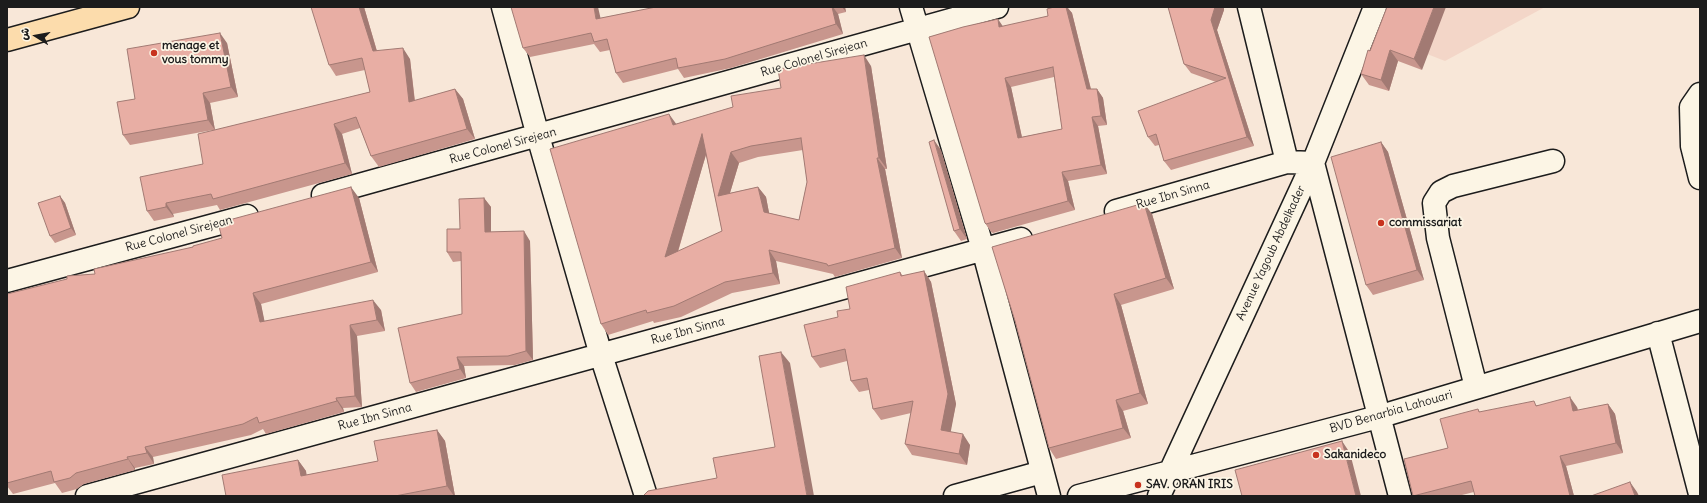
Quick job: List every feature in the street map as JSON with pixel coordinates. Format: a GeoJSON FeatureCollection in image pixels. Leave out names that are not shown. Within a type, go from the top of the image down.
{"type":"FeatureCollection","features":[{"type":"Feature","properties":{"kind":"main road"},"geometry":{"type":"LineString","coordinates":[[7,40],[83,13],[128,7]]}},
{"type":"Feature","properties":{"kind":"street"},"geometry":{"type":"LineString","coordinates":[[503,7],[538,136],[601,354],[646,496]]}},
{"type":"Feature","properties":{"kind":"street"},"geometry":{"type":"LineString","coordinates":[[910,7],[984,249],[1049,496]]}},
{"type":"Feature","properties":{"kind":"street","name":"Rue Colonel Sirejean"},"geometry":{"type":"LineString","coordinates":[[307,199],[538,136],[917,28],[997,7]]}},
{"type":"Feature","properties":{"kind":"street"},"geometry":{"type":"LineString","coordinates":[[1249,7],[1287,162]]}},
{"type":"Feature","properties":{"kind":"street","name":"Avenue Yagoub Abdelkader"},"geometry":{"type":"LineString","coordinates":[[1159,496],[1313,163],[1375,7]]}},
{"type":"Feature","properties":{"kind":"street"},"geometry":{"type":"LineString","coordinates":[[1700,94],[1691,107],[1692,146],[1700,178]]}},
{"type":"Feature","properties":{"kind":"street"},"geometry":{"type":"LineString","coordinates":[[1476,388],[1438,238],[1434,203],[1441,192],[1453,186],[1553,161]]}},
{"type":"Feature","properties":{"kind":"street","name":"Rue Ibn Sinna"},"geometry":{"type":"LineString","coordinates":[[1097,217],[1287,162],[1313,163]]}},
{"type":"Feature","properties":{"kind":"street"},"geometry":{"type":"LineString","coordinates":[[1313,163],[1378,417],[1400,496]]}},
{"type":"Feature","properties":{"kind":"street","name":"Rue Colonel Sirejean"},"geometry":{"type":"LineString","coordinates":[[7,281],[269,210]]}},
{"type":"Feature","properties":{"kind":"street","name":"Rue Ibn Sinna"},"geometry":{"type":"LineString","coordinates":[[87,496],[1037,234]]}},
{"type":"Feature","properties":{"kind":"street","name":"BVD Benarbia Lahouari"},"geometry":{"type":"LineString","coordinates":[[1079,496],[1378,417],[1700,321]]}},
{"type":"Feature","properties":{"kind":"street"},"geometry":{"type":"LineString","coordinates":[[1658,333],[1700,494]]}},
{"type":"Feature","properties":{"kind":"street"},"geometry":{"type":"LineString","coordinates":[[955,496],[1042,472]]}},
{"type":"Feature","properties":{"kind":"shaded area"},"geometry":{"type":"Polygon","coordinates":[[[1414,7],[1545,7],[1445,61],[1399,43],[1414,7]]]}},
{"type":"Feature","properties":{"kind":"building"},"geometry":{"type":"Polygon","coordinates":[[[311,7],[359,7],[373,51],[403,48],[409,102],[455,89],[467,129],[371,156],[356,117],[334,124],[345,163],[213,199],[211,194],[166,203],[166,207],[147,211],[140,177],[203,164],[198,134],[370,92],[362,58],[329,65],[311,7]]]}},
{"type":"Feature","properties":{"kind":"building"},"geometry":{"type":"Polygon","coordinates":[[[511,7],[594,7],[596,19],[656,7],[832,7],[836,24],[725,59],[678,68],[676,58],[616,73],[607,39],[594,42],[591,33],[523,48],[511,7]]]}},
{"type":"Feature","properties":{"kind":"building"},"geometry":{"type":"Polygon","coordinates":[[[1054,7],[1066,7],[1087,89],[1097,89],[1101,116],[1092,117],[1101,165],[1062,172],[1068,201],[986,224],[929,37],[998,19],[999,27],[1048,16],[1047,9],[1054,7]],[[1053,67],[1005,78],[1018,138],[1062,129],[1053,67]]]}},
{"type":"Feature","properties":{"kind":"building"},"geometry":{"type":"Polygon","coordinates":[[[1168,7],[1215,7],[1211,20],[1247,137],[1164,161],[1156,134],[1148,137],[1138,111],[1226,78],[1184,64],[1168,7]]]}},
{"type":"Feature","properties":{"kind":"building"},"geometry":{"type":"Polygon","coordinates":[[[1387,7],[1434,7],[1414,59],[1390,50],[1381,80],[1361,74],[1368,50],[1370,51],[1387,7]]]}},
{"type":"Feature","properties":{"kind":"building"},"geometry":{"type":"Polygon","coordinates":[[[220,33],[231,87],[203,93],[208,120],[123,135],[117,102],[135,99],[127,49],[220,33]]]}},
{"type":"Feature","properties":{"kind":"building"},"geometry":{"type":"Polygon","coordinates":[[[864,55],[879,158],[877,158],[895,248],[828,266],[827,264],[769,250],[773,273],[725,282],[674,306],[647,313],[646,310],[601,324],[550,149],[669,114],[673,125],[733,107],[731,96],[781,88],[778,69],[864,55]],[[702,134],[665,257],[722,231],[702,134]],[[801,138],[751,146],[731,152],[718,196],[758,187],[764,212],[799,220],[807,182],[801,138]]]}},
{"type":"Feature","properties":{"kind":"building"},"geometry":{"type":"Polygon","coordinates":[[[934,140],[960,229],[954,231],[929,142],[934,140]]]}},
{"type":"Feature","properties":{"kind":"building","name":"commissariat"},"geometry":{"type":"Polygon","coordinates":[[[1381,142],[1417,270],[1366,285],[1331,157],[1381,142]]]}},
{"type":"Feature","properties":{"kind":"building"},"geometry":{"type":"Polygon","coordinates":[[[351,187],[371,262],[253,293],[260,322],[373,300],[377,320],[350,325],[355,396],[336,398],[337,401],[259,423],[257,417],[243,424],[145,447],[147,453],[127,457],[128,459],[76,473],[70,478],[54,482],[51,471],[7,483],[7,294],[67,279],[67,276],[95,274],[94,269],[193,247],[222,238],[218,223],[351,187]]]}},
{"type":"Feature","properties":{"kind":"building"},"geometry":{"type":"Polygon","coordinates":[[[60,196],[71,228],[50,236],[38,203],[60,196]]]}},
{"type":"Feature","properties":{"kind":"building"},"geometry":{"type":"Polygon","coordinates":[[[484,198],[485,232],[524,231],[526,351],[508,356],[457,357],[460,369],[410,383],[398,328],[462,314],[461,252],[447,252],[447,229],[460,229],[459,199],[484,198]]]}},
{"type":"Feature","properties":{"kind":"building"},"geometry":{"type":"Polygon","coordinates":[[[1144,203],[1166,278],[1114,294],[1140,393],[1116,400],[1123,428],[1049,448],[1015,321],[992,247],[1144,203]]]}},
{"type":"Feature","properties":{"kind":"building"},"geometry":{"type":"Polygon","coordinates":[[[924,271],[948,394],[941,430],[963,434],[959,454],[905,444],[913,401],[873,409],[867,378],[851,381],[845,349],[812,357],[804,325],[838,317],[837,311],[850,309],[846,287],[900,272],[901,276],[924,271]]]}},
{"type":"Feature","properties":{"kind":"building"},"geometry":{"type":"Polygon","coordinates":[[[781,352],[807,496],[643,496],[648,491],[717,478],[713,458],[775,447],[759,356],[781,352]]]}},
{"type":"Feature","properties":{"kind":"building"},"geometry":{"type":"Polygon","coordinates":[[[1570,397],[1573,411],[1608,404],[1616,443],[1560,456],[1570,496],[1475,496],[1471,481],[1413,496],[1404,459],[1448,448],[1440,419],[1478,409],[1479,412],[1534,401],[1536,406],[1570,397]]]}},
{"type":"Feature","properties":{"kind":"building"},"geometry":{"type":"Polygon","coordinates":[[[437,430],[447,486],[395,496],[226,496],[222,475],[298,460],[301,476],[378,461],[374,441],[437,430]]]}},
{"type":"Feature","properties":{"kind":"building"},"geometry":{"type":"Polygon","coordinates":[[[1342,441],[1356,496],[1242,496],[1235,470],[1342,441]]]}},
{"type":"Feature","properties":{"kind":"building"},"geometry":{"type":"Polygon","coordinates":[[[1630,482],[1635,496],[1591,496],[1630,482]]]}},
{"type":"Feature","properties":{"kind":"place","name":"menage et vous tommy"},"geometry":{"type":"Point","coordinates":[154,53]}},
{"type":"Feature","properties":{"kind":"place","name":"commissariat"},"geometry":{"type":"Point","coordinates":[1381,223]}},
{"type":"Feature","properties":{"kind":"place","name":"Sakanideco"},"geometry":{"type":"Point","coordinates":[1316,455]}},
{"type":"Feature","properties":{"kind":"place","name":"SAV. ORAN IRIS"},"geometry":{"type":"Point","coordinates":[1138,485]}}]}
